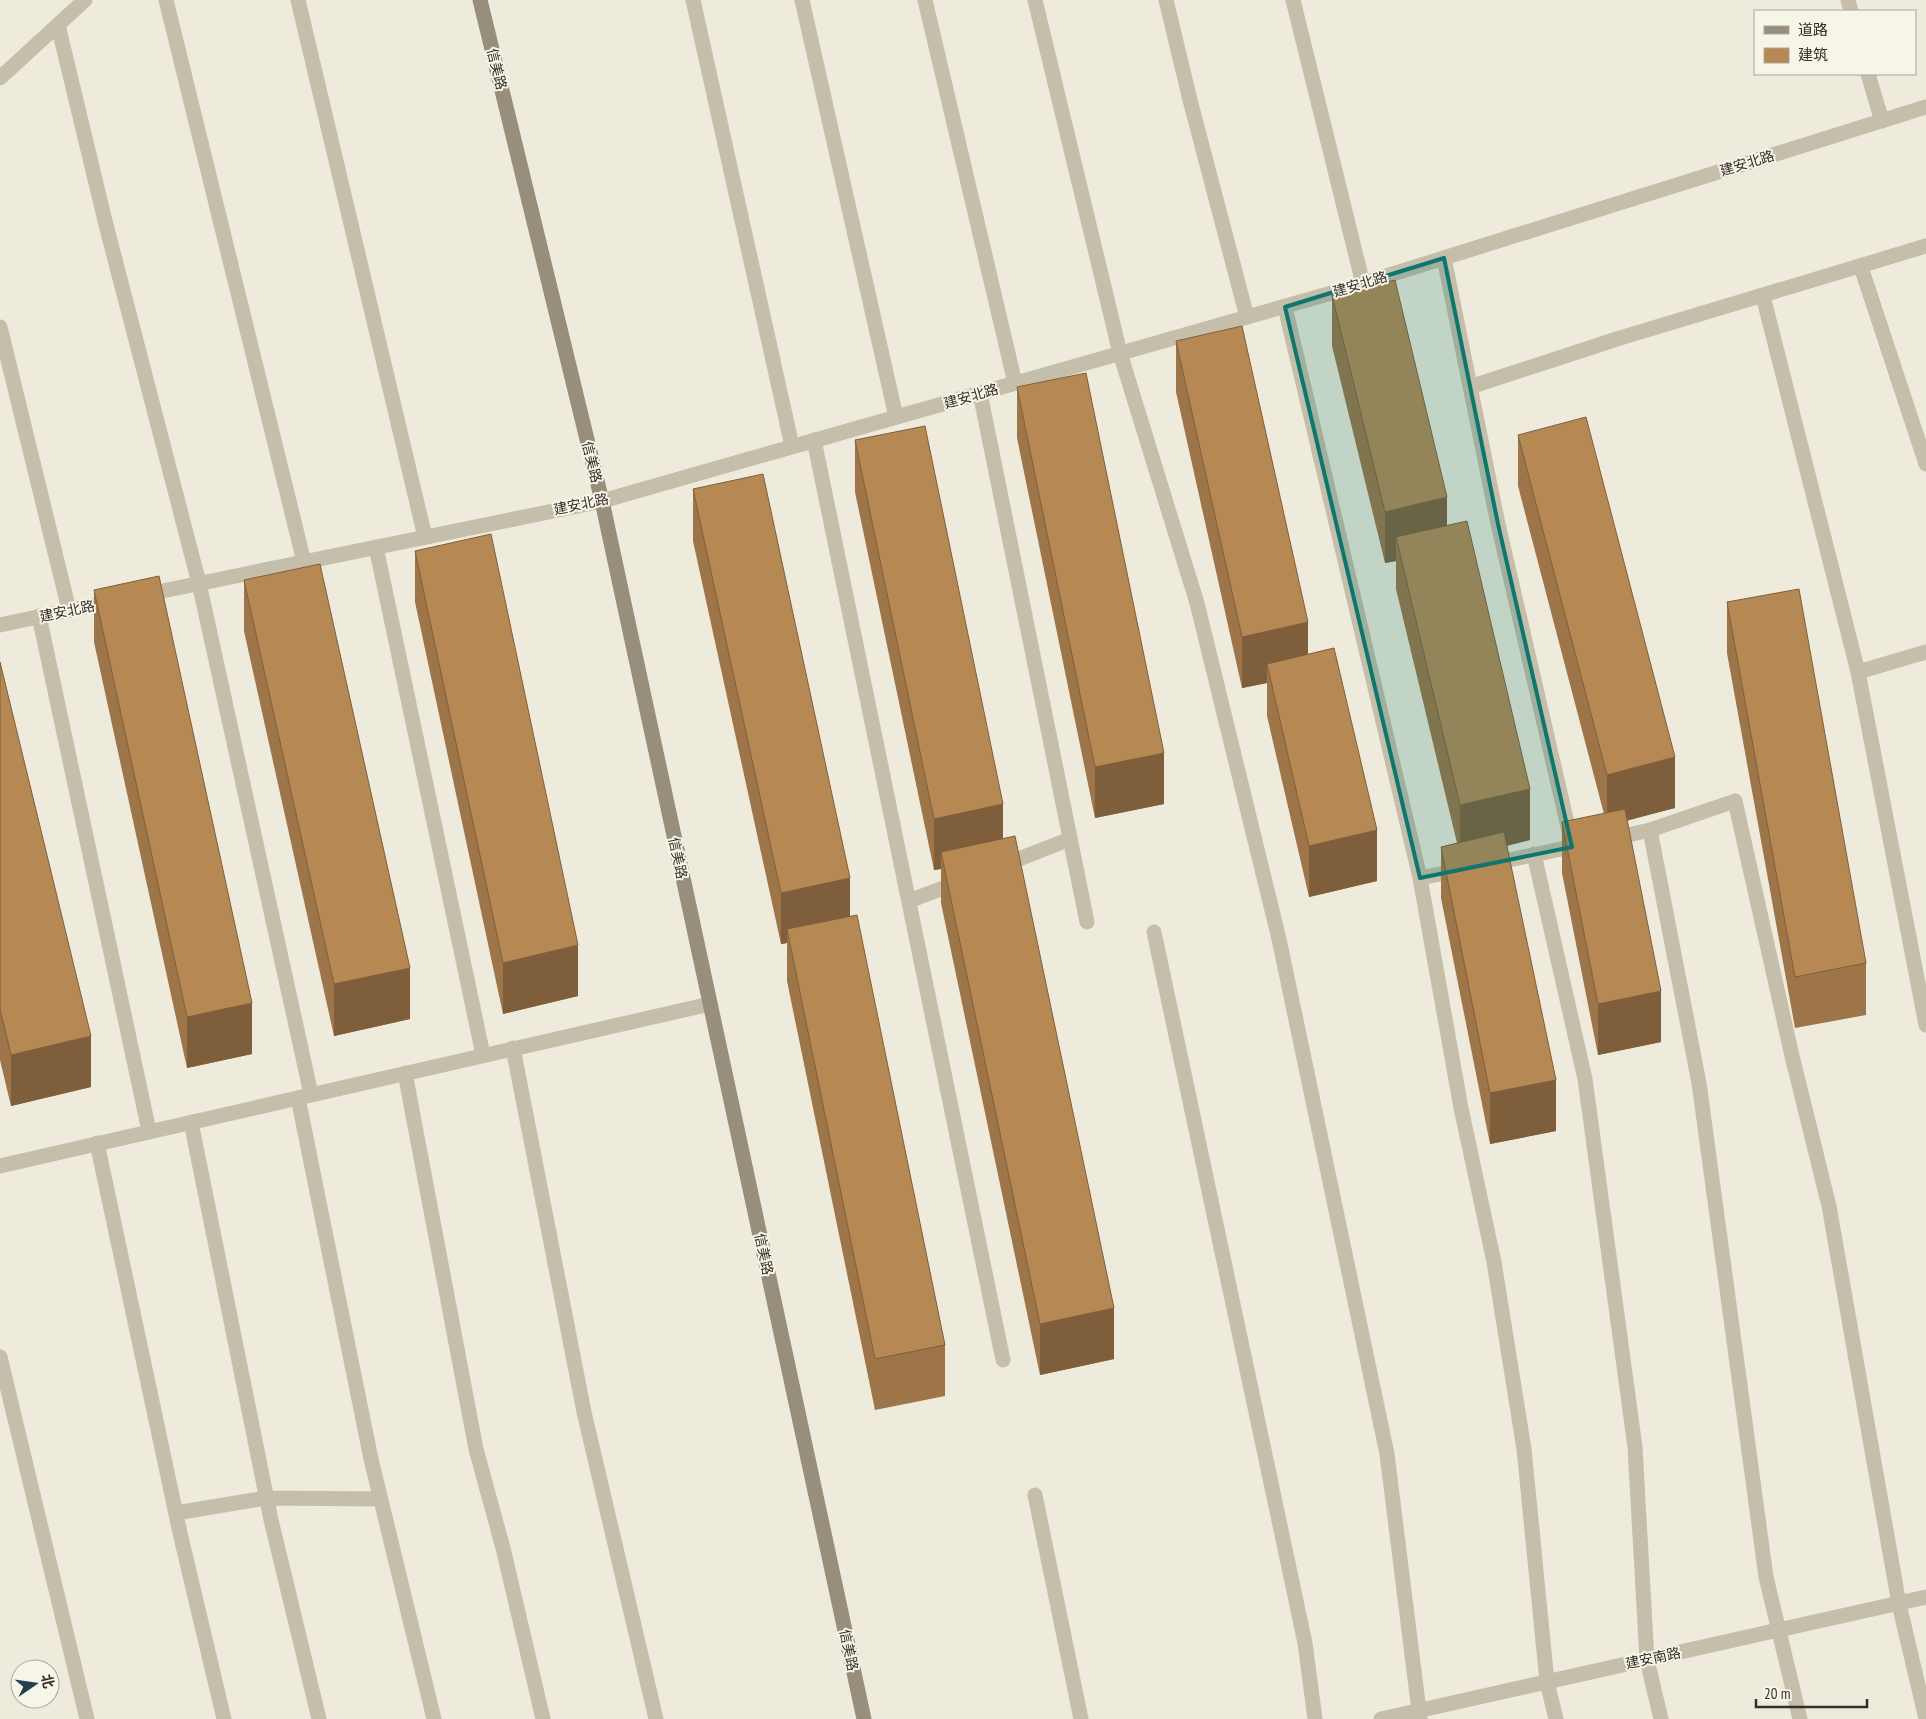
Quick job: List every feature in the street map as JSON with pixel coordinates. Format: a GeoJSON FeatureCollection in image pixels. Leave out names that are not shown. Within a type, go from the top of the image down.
{"type":"FeatureCollection","features":[{"type":"Feature","properties":{"kind":"street"},"geometry":{"type":"LineString","coordinates":[[0,78],[85,0]]}},
{"type":"Feature","properties":{"kind":"street"},"geometry":{"type":"LineString","coordinates":[[166,0],[304,562]]}},
{"type":"Feature","properties":{"kind":"street"},"geometry":{"type":"LineString","coordinates":[[298,0],[426,537]]}},
{"type":"Feature","properties":{"kind":"street","name":"信美路"},"geometry":{"type":"LineString","coordinates":[[480,0],[602,500],[864,1719]]}},
{"type":"Feature","properties":{"kind":"street"},"geometry":{"type":"LineString","coordinates":[[693,0],[792,446]]}},
{"type":"Feature","properties":{"kind":"street"},"geometry":{"type":"LineString","coordinates":[[802,0],[896,417]]}},
{"type":"Feature","properties":{"kind":"street"},"geometry":{"type":"LineString","coordinates":[[925,0],[1015,383]]}},
{"type":"Feature","properties":{"kind":"street"},"geometry":{"type":"LineString","coordinates":[[1035,0],[1120,353],[1197,603],[1279,939],[1387,1454],[1419,1715]]}},
{"type":"Feature","properties":{"kind":"street"},"geometry":{"type":"LineString","coordinates":[[1166,0],[1190,100],[1247,317]]}},
{"type":"Feature","properties":{"kind":"street"},"geometry":{"type":"LineString","coordinates":[[1293,0],[1363,284]]}},
{"type":"Feature","properties":{"kind":"street"},"geometry":{"type":"LineString","coordinates":[[58,25],[105,221],[199,583],[304,1096],[381,1499],[434,1719]]}},
{"type":"Feature","properties":{"kind":"street"},"geometry":{"type":"LineString","coordinates":[[1868,75],[1882,121]]}},
{"type":"Feature","properties":{"kind":"street","name":"建安北路"},"geometry":{"type":"LineString","coordinates":[[0,624],[602,500],[1363,284],[1926,107]]}},
{"type":"Feature","properties":{"kind":"street"},"geometry":{"type":"LineString","coordinates":[[1470,387],[1620,338],[1926,246]]}},
{"type":"Feature","properties":{"kind":"street"},"geometry":{"type":"LineString","coordinates":[[1444,258],[1498,524],[1572,847]]}},
{"type":"Feature","properties":{"kind":"street"},"geometry":{"type":"LineString","coordinates":[[1861,267],[1926,464]]}},
{"type":"Feature","properties":{"kind":"street"},"geometry":{"type":"LineString","coordinates":[[1764,296],[1858,672],[1926,1025]]}},
{"type":"Feature","properties":{"kind":"street"},"geometry":{"type":"LineString","coordinates":[[1285,306],[1420,878],[1461,1108],[1496,1272],[1524,1449],[1547,1682],[1556,1719]]}},
{"type":"Feature","properties":{"kind":"street"},"geometry":{"type":"LineString","coordinates":[[0,327],[69,610]]}},
{"type":"Feature","properties":{"kind":"street"},"geometry":{"type":"LineString","coordinates":[[980,393],[1087,922]]}},
{"type":"Feature","properties":{"kind":"street"},"geometry":{"type":"LineString","coordinates":[[814,440],[1003,1360]]}},
{"type":"Feature","properties":{"kind":"street"},"geometry":{"type":"LineString","coordinates":[[376,547],[483,1055]]}},
{"type":"Feature","properties":{"kind":"street"},"geometry":{"type":"LineString","coordinates":[[39,616],[149,1131]]}},
{"type":"Feature","properties":{"kind":"street"},"geometry":{"type":"LineString","coordinates":[[1858,672],[1926,652]]}},
{"type":"Feature","properties":{"kind":"street"},"geometry":{"type":"LineString","coordinates":[[1420,878],[1650,830],[1735,801],[1792,1056],[1829,1206],[1899,1604],[1926,1719]]}},
{"type":"Feature","properties":{"kind":"street"},"geometry":{"type":"LineString","coordinates":[[1650,830],[1698,1083],[1766,1577],[1800,1719]]}},
{"type":"Feature","properties":{"kind":"street"},"geometry":{"type":"LineString","coordinates":[[989,870],[1070,839]]}},
{"type":"Feature","properties":{"kind":"street"},"geometry":{"type":"LineString","coordinates":[[1534,854],[1586,1088],[1635,1447],[1647,1660],[1661,1719]]}},
{"type":"Feature","properties":{"kind":"street"},"geometry":{"type":"LineString","coordinates":[[909,901],[972,877]]}},
{"type":"Feature","properties":{"kind":"street"},"geometry":{"type":"LineString","coordinates":[[1154,932],[1305,1643],[1315,1719]]}},
{"type":"Feature","properties":{"kind":"street"},"geometry":{"type":"LineString","coordinates":[[0,1166],[710,1004]]}},
{"type":"Feature","properties":{"kind":"street"},"geometry":{"type":"LineString","coordinates":[[513,1048],[584,1412],[656,1719]]}},
{"type":"Feature","properties":{"kind":"street"},"geometry":{"type":"LineString","coordinates":[[405,1073],[476,1449],[503,1548],[543,1719]]}},
{"type":"Feature","properties":{"kind":"street"},"geometry":{"type":"LineString","coordinates":[[191,1122],[266,1498],[319,1719]]}},
{"type":"Feature","properties":{"kind":"street"},"geometry":{"type":"LineString","coordinates":[[97,1143],[176,1513],[224,1719]]}},
{"type":"Feature","properties":{"kind":"street"},"geometry":{"type":"LineString","coordinates":[[0,1357],[88,1719]]}},
{"type":"Feature","properties":{"kind":"street"},"geometry":{"type":"LineString","coordinates":[[1035,1495],[1081,1719]]}},
{"type":"Feature","properties":{"kind":"street"},"geometry":{"type":"LineString","coordinates":[[176,1513],[266,1498],[381,1499]]}},
{"type":"Feature","properties":{"kind":"street","name":"建安南路"},"geometry":{"type":"LineString","coordinates":[[1381,1719],[1419,1715],[1547,1682],[1926,1597]]}},
{"type":"Feature","properties":{"kind":"highlighted area"},"geometry":{"type":"Polygon","coordinates":[[[1444,258],[1498,524],[1572,847],[1420,878],[1285,307],[1444,258]]]}},
{"type":"Feature","properties":{"kind":"building"},"geometry":{"type":"Polygon","coordinates":[[[1395,280],[1447,497],[1385,512],[1332,295],[1395,280]]]}},
{"type":"Feature","properties":{"kind":"building"},"geometry":{"type":"Polygon","coordinates":[[[1242,326],[1308,622],[1242,637],[1176,341],[1242,326]]]}},
{"type":"Feature","properties":{"kind":"building"},"geometry":{"type":"Polygon","coordinates":[[[1086,373],[1164,753],[1095,767],[1017,387],[1086,373]]]}},
{"type":"Feature","properties":{"kind":"building"},"geometry":{"type":"Polygon","coordinates":[[[1586,417],[1675,757],[1607,775],[1518,435],[1586,417]]]}},
{"type":"Feature","properties":{"kind":"building"},"geometry":{"type":"Polygon","coordinates":[[[925,426],[1003,804],[934,819],[855,440],[925,426]]]}},
{"type":"Feature","properties":{"kind":"building"},"geometry":{"type":"Polygon","coordinates":[[[763,474],[850,878],[781,893],[693,489],[763,474]]]}},
{"type":"Feature","properties":{"kind":"building"},"geometry":{"type":"Polygon","coordinates":[[[1467,521],[1530,789],[1460,805],[1396,537],[1467,521]]]}},
{"type":"Feature","properties":{"kind":"building"},"geometry":{"type":"Polygon","coordinates":[[[491,534],[578,945],[503,963],[415,551],[491,534]]]}},
{"type":"Feature","properties":{"kind":"building"},"geometry":{"type":"Polygon","coordinates":[[[320,564],[410,968],[334,984],[244,580],[320,564]]]}},
{"type":"Feature","properties":{"kind":"building"},"geometry":{"type":"Polygon","coordinates":[[[159,576],[252,1003],[187,1017],[94,590],[159,576]]]}},
{"type":"Feature","properties":{"kind":"building"},"geometry":{"type":"Polygon","coordinates":[[[1799,589],[1866,963],[1795,977],[1727,602],[1799,589]]]}},
{"type":"Feature","properties":{"kind":"building"},"geometry":{"type":"Polygon","coordinates":[[[1334,648],[1377,830],[1309,846],[1267,664],[1334,648]]]}},
{"type":"Feature","properties":{"kind":"building"},"geometry":{"type":"Polygon","coordinates":[[[0,662],[91,1036],[11,1055],[0,1009],[0,662]]]}},
{"type":"Feature","properties":{"kind":"building"},"geometry":{"type":"Polygon","coordinates":[[[1625,809],[1661,991],[1598,1004],[1562,822],[1625,809]]]}},
{"type":"Feature","properties":{"kind":"building"},"geometry":{"type":"Polygon","coordinates":[[[1504,832],[1556,1080],[1490,1093],[1441,847],[1504,832]]]}},
{"type":"Feature","properties":{"kind":"building"},"geometry":{"type":"Polygon","coordinates":[[[1015,836],[1114,1308],[1040,1324],[941,852],[1015,836]]]}},
{"type":"Feature","properties":{"kind":"building"},"geometry":{"type":"Polygon","coordinates":[[[857,915],[945,1345],[875,1359],[787,929],[857,915]]]}}]}
